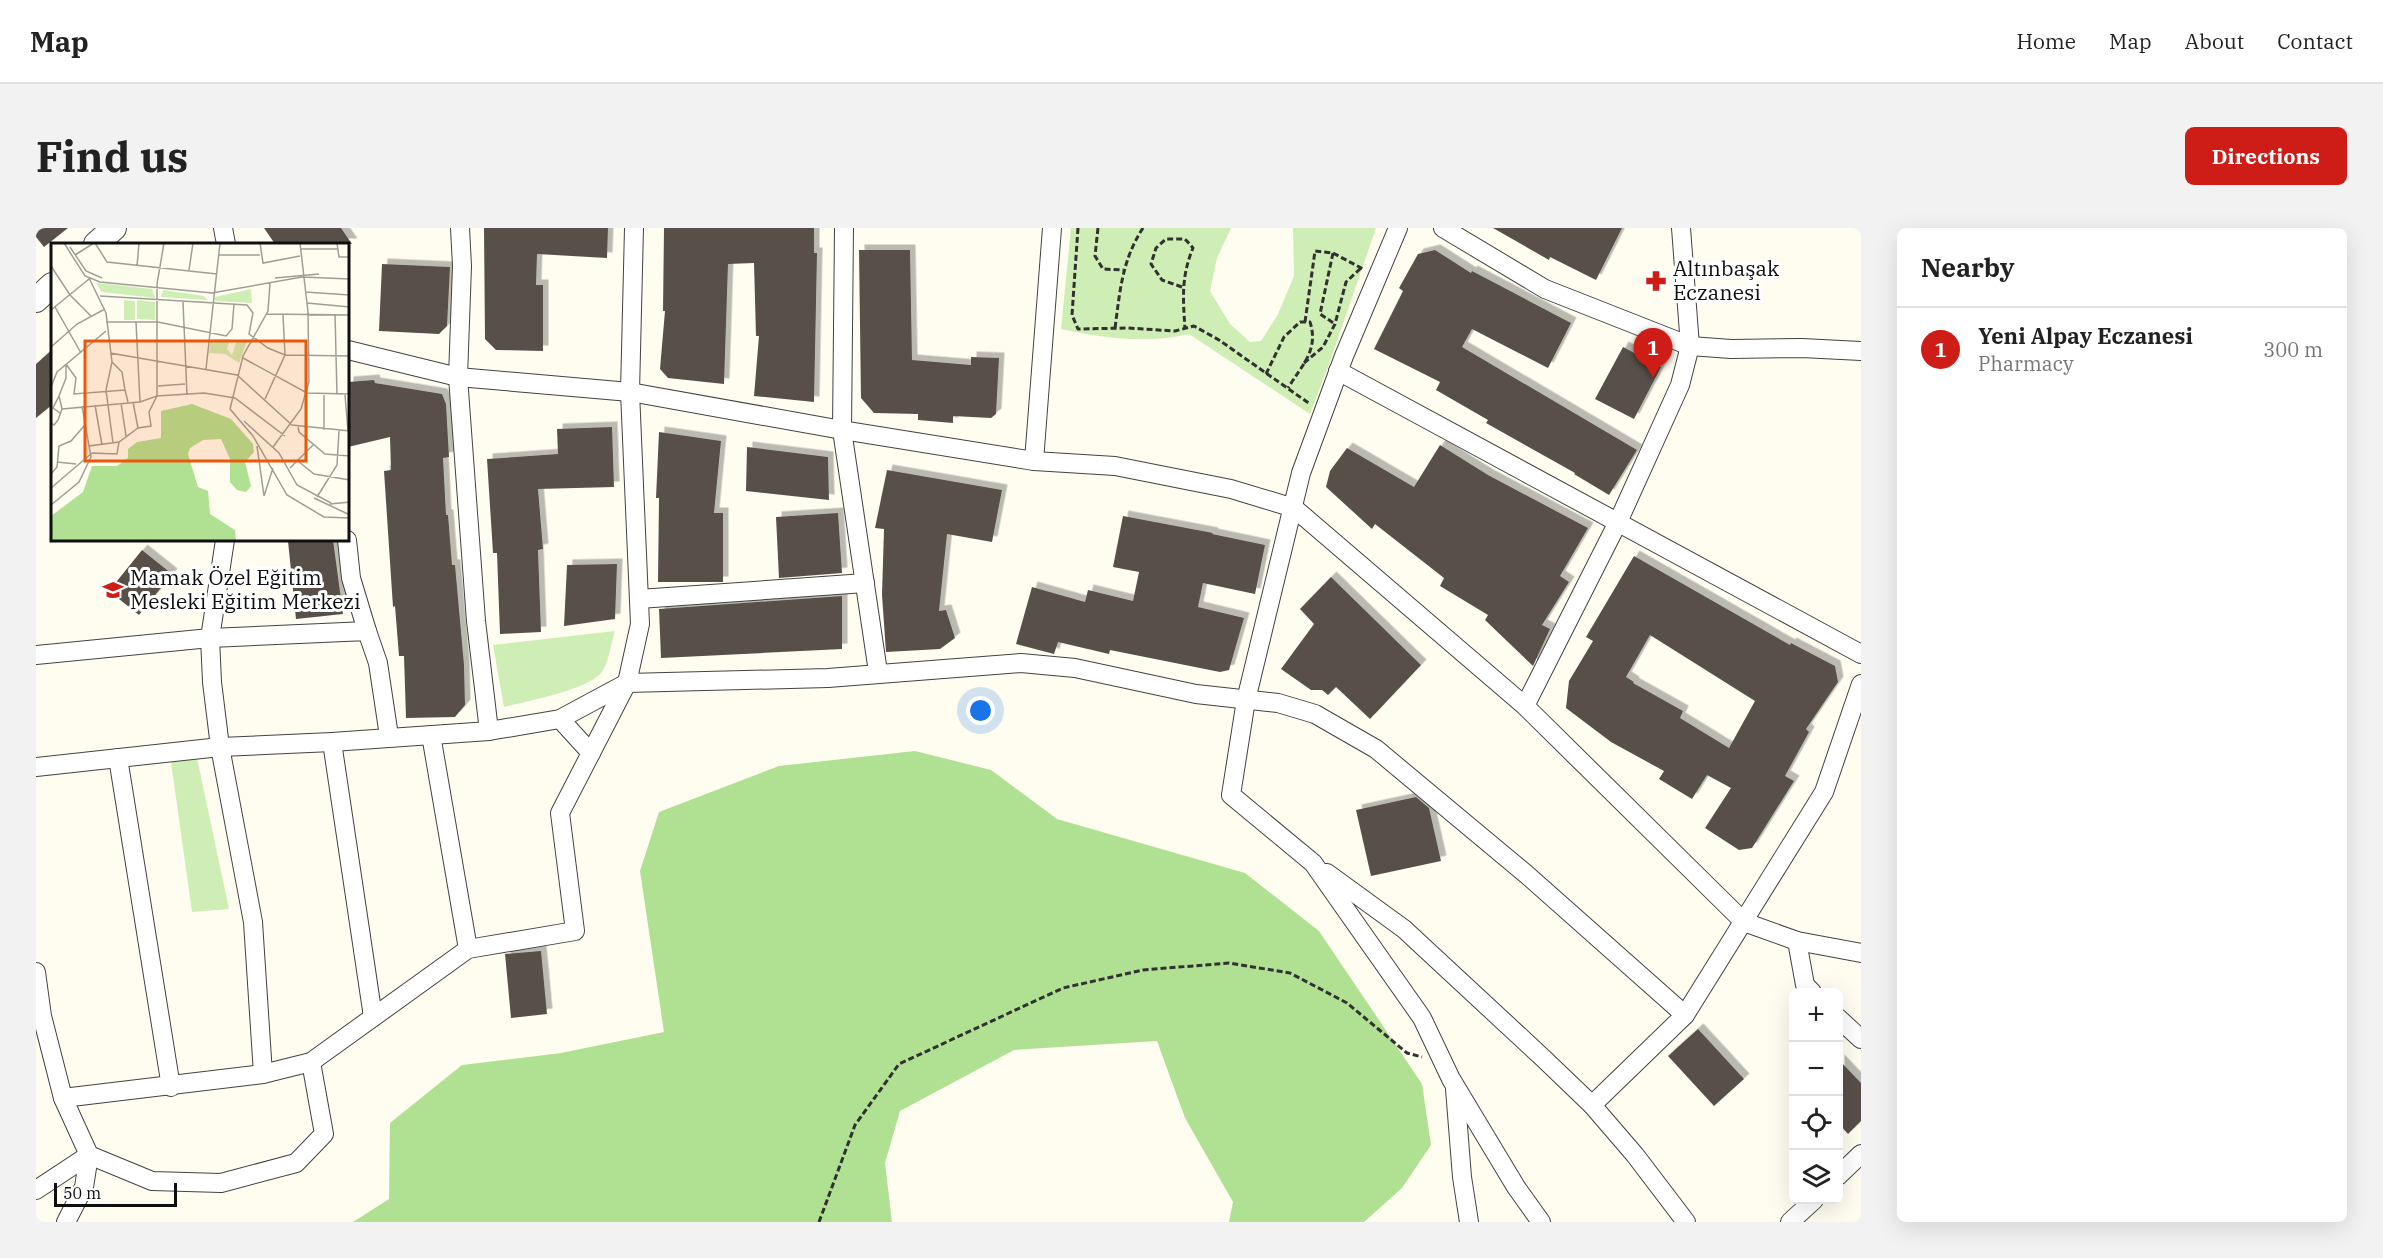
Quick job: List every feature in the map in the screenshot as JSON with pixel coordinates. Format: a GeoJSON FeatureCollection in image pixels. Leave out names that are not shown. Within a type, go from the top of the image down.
{"type":"FeatureCollection","features":[{"type":"Feature","properties":{"kind":"street"},"geometry":{"type":"LineString","coordinates":[[97,243],[114,228]]}},
{"type":"Feature","properties":{"kind":"street"},"geometry":{"type":"LineString","coordinates":[[223,228],[226,243]]}},
{"type":"Feature","properties":{"kind":"street"},"geometry":{"type":"LineString","coordinates":[[460,228],[462,266],[458,377],[476,621],[489,731]]}},
{"type":"Feature","properties":{"kind":"street"},"geometry":{"type":"LineString","coordinates":[[63,1098],[171,1087],[263,1074],[311,1062],[468,949],[575,931],[560,813],[627,683],[640,624],[630,392],[634,228]]}},
{"type":"Feature","properties":{"kind":"street"},"geometry":{"type":"LineString","coordinates":[[844,228],[842,430],[878,672]]}},
{"type":"Feature","properties":{"kind":"street"},"geometry":{"type":"LineString","coordinates":[[1034,462],[1052,228]]}},
{"type":"Feature","properties":{"kind":"street"},"geometry":{"type":"LineString","coordinates":[[1398,228],[1338,371],[1301,473],[1246,700],[1231,795],[1313,863],[1404,929],[1592,1105],[1635,1155],[1686,1222]]}},
{"type":"Feature","properties":{"kind":"street"},"geometry":{"type":"LineString","coordinates":[[1443,228],[1545,289],[1690,346],[1731,349],[1802,348],[1861,351]]}},
{"type":"Feature","properties":{"kind":"street"},"geometry":{"type":"LineString","coordinates":[[1526,706],[1618,522],[1680,385],[1690,346],[1681,228]]}},
{"type":"Feature","properties":{"kind":"street"},"geometry":{"type":"LineString","coordinates":[[36,300],[51,286]]}},
{"type":"Feature","properties":{"kind":"street"},"geometry":{"type":"LineString","coordinates":[[350,350],[458,377],[630,392],[1034,462],[1115,466],[1231,489],[1294,508],[1526,706],[1744,922],[1797,941],[1861,953]]}},
{"type":"Feature","properties":{"kind":"street"},"geometry":{"type":"LineString","coordinates":[[1338,371],[1861,654]]}},
{"type":"Feature","properties":{"kind":"street"},"geometry":{"type":"LineString","coordinates":[[225,542],[210,638],[220,747],[253,922],[263,1074]]}},
{"type":"Feature","properties":{"kind":"street"},"geometry":{"type":"LineString","coordinates":[[347,542],[351,578],[378,663],[389,736]]}},
{"type":"Feature","properties":{"kind":"street"},"geometry":{"type":"LineString","coordinates":[[639,599],[864,583]]}},
{"type":"Feature","properties":{"kind":"street"},"geometry":{"type":"LineString","coordinates":[[36,655],[210,638],[367,630]]}},
{"type":"Feature","properties":{"kind":"street"},"geometry":{"type":"LineString","coordinates":[[36,766],[220,747],[489,731],[560,719],[627,683],[828,678],[878,672],[1021,663],[1075,668],[1196,694],[1278,703],[1314,714],[1376,749],[1526,874],[1685,1015]]}},
{"type":"Feature","properties":{"kind":"street"},"geometry":{"type":"LineString","coordinates":[[1592,1105],[1685,1015],[1824,792],[1861,684]]}},
{"type":"Feature","properties":{"kind":"street"},"geometry":{"type":"LineString","coordinates":[[560,719],[591,753]]}},
{"type":"Feature","properties":{"kind":"street"},"geometry":{"type":"LineString","coordinates":[[431,735],[468,949]]}},
{"type":"Feature","properties":{"kind":"street"},"geometry":{"type":"LineString","coordinates":[[332,742],[373,1017]]}},
{"type":"Feature","properties":{"kind":"street"},"geometry":{"type":"LineString","coordinates":[[118,758],[171,1087]]}},
{"type":"Feature","properties":{"kind":"street"},"geometry":{"type":"LineString","coordinates":[[1313,863],[1422,1018],[1455,1084],[1516,1187],[1541,1222]]}},
{"type":"Feature","properties":{"kind":"street"},"geometry":{"type":"LineString","coordinates":[[1797,941],[1805,985],[1808,988]]}},
{"type":"Feature","properties":{"kind":"street"},"geometry":{"type":"LineString","coordinates":[[36,972],[42,1016],[63,1098],[89,1155],[84,1187],[66,1222]]}},
{"type":"Feature","properties":{"kind":"street"},"geometry":{"type":"LineString","coordinates":[[1843,1022],[1861,1039]]}},
{"type":"Feature","properties":{"kind":"street"},"geometry":{"type":"LineString","coordinates":[[89,1155],[152,1181],[221,1183],[296,1163],[324,1134],[311,1062]]}},
{"type":"Feature","properties":{"kind":"street"},"geometry":{"type":"LineString","coordinates":[[1455,1084],[1462,1177],[1469,1222]]}},
{"type":"Feature","properties":{"kind":"street"},"geometry":{"type":"LineString","coordinates":[[1843,1172],[1861,1154]]}},
{"type":"Feature","properties":{"kind":"street"},"geometry":{"type":"LineString","coordinates":[[36,1190],[89,1155]]}},
{"type":"Feature","properties":{"kind":"street"},"geometry":{"type":"LineString","coordinates":[[1793,1221],[1810,1204]]}},
{"type":"Feature","properties":{"kind":"path"},"geometry":{"type":"LineString","coordinates":[[1078,228],[1072,315],[1078,330],[1115,328],[1175,331],[1194,326],[1219,340],[1324,413]]}},
{"type":"Feature","properties":{"kind":"path"},"geometry":{"type":"LineString","coordinates":[[1098,228],[1095,256],[1103,269],[1123,270]]}},
{"type":"Feature","properties":{"kind":"path"},"geometry":{"type":"LineString","coordinates":[[1115,328],[1123,270],[1143,228]]}},
{"type":"Feature","properties":{"kind":"path"},"geometry":{"type":"LineString","coordinates":[[1182,287],[1162,280],[1151,264],[1156,248],[1166,239],[1185,239],[1193,248],[1186,264],[1182,287],[1185,329]]}},
{"type":"Feature","properties":{"kind":"path"},"geometry":{"type":"LineString","coordinates":[[1305,322],[1314,251],[1333,253],[1377,277]]}},
{"type":"Feature","properties":{"kind":"path"},"geometry":{"type":"LineString","coordinates":[[1333,253],[1320,314],[1335,324]]}},
{"type":"Feature","properties":{"kind":"path"},"geometry":{"type":"LineString","coordinates":[[1301,367],[1323,347],[1335,324],[1346,282],[1361,268]]}},
{"type":"Feature","properties":{"kind":"path"},"geometry":{"type":"LineString","coordinates":[[1266,374],[1284,337],[1300,322],[1310,322],[1313,331],[1313,347],[1288,388]]}},
{"type":"Feature","properties":{"kind":"path"},"geometry":{"type":"LineString","coordinates":[[819,1222],[855,1125],[899,1064],[1063,988],[1143,970],[1229,963],[1290,973],[1347,1003],[1407,1053],[1443,1062]]}},
{"type":"Feature","properties":{"kind":"green space"},"geometry":{"type":"Polygon","coordinates":[[[1071,228],[1231,228],[1217,258],[1210,291],[1230,324],[1250,342],[1261,341],[1278,314],[1294,276],[1293,228],[1376,228],[1310,414],[1189,334],[1158,339],[1125,339],[1061,329],[1071,228]]]}},
{"type":"Feature","properties":{"kind":"green space"},"geometry":{"type":"Polygon","coordinates":[[[615,631],[604,668],[595,678],[556,694],[504,707],[493,645],[615,631]]]}},
{"type":"Feature","properties":{"kind":"green space"},"geometry":{"type":"Polygon","coordinates":[[[915,751],[991,770],[1057,819],[1245,873],[1319,931],[1422,1084],[1431,1145],[1402,1188],[1364,1222],[1229,1222],[1233,1202],[1185,1118],[1157,1041],[1014,1050],[900,1111],[885,1163],[892,1222],[353,1222],[389,1199],[390,1123],[462,1065],[561,1053],[664,1032],[640,871],[659,812],[779,766],[915,751]]]}},
{"type":"Feature","properties":{"kind":"green space"},"geometry":{"type":"Polygon","coordinates":[[[197,758],[229,909],[192,912],[171,762],[197,758]]]}},
{"type":"Feature","properties":{"kind":"building"},"geometry":{"type":"Polygon","coordinates":[[[36,228],[68,228],[44,247],[36,237],[36,228]]]}},
{"type":"Feature","properties":{"kind":"building"},"geometry":{"type":"Polygon","coordinates":[[[264,228],[341,228],[352,244],[350,243],[274,243],[264,228]]]}},
{"type":"Feature","properties":{"kind":"building"},"geometry":{"type":"Polygon","coordinates":[[[484,228],[608,228],[607,258],[537,254],[536,285],[543,285],[543,351],[496,350],[485,339],[484,228]]]}},
{"type":"Feature","properties":{"kind":"building"},"geometry":{"type":"Polygon","coordinates":[[[664,228],[814,228],[814,253],[817,253],[814,402],[754,396],[759,336],[756,336],[754,263],[728,264],[724,384],[668,378],[660,369],[665,311],[663,311],[664,228]]]}},
{"type":"Feature","properties":{"kind":"building"},"geometry":{"type":"Polygon","coordinates":[[[1493,228],[1622,228],[1596,280],[1550,257],[1549,260],[1493,228]]]}},
{"type":"Feature","properties":{"kind":"building"},"geometry":{"type":"Polygon","coordinates":[[[859,250],[910,250],[912,360],[971,365],[971,357],[999,358],[996,414],[991,418],[953,416],[953,423],[918,420],[918,414],[874,413],[861,398],[859,250]]]}},
{"type":"Feature","properties":{"kind":"building"},"geometry":{"type":"Polygon","coordinates":[[[1435,250],[1471,273],[1472,271],[1571,323],[1548,368],[1472,329],[1462,347],[1637,450],[1609,495],[1575,473],[1486,423],[1488,420],[1436,390],[1440,382],[1374,349],[1403,291],[1399,288],[1418,254],[1435,250]]]}},
{"type":"Feature","properties":{"kind":"building"},"geometry":{"type":"Polygon","coordinates":[[[382,264],[450,267],[447,326],[439,334],[379,331],[382,264]]]}},
{"type":"Feature","properties":{"kind":"building"},"geometry":{"type":"Polygon","coordinates":[[[1623,347],[1661,367],[1634,419],[1595,399],[1623,347]]]}},
{"type":"Feature","properties":{"kind":"building"},"geometry":{"type":"Polygon","coordinates":[[[51,351],[51,406],[36,418],[36,364],[51,351]]]}},
{"type":"Feature","properties":{"kind":"building"},"geometry":{"type":"Polygon","coordinates":[[[374,380],[375,383],[442,394],[446,404],[449,457],[443,458],[446,515],[448,515],[452,565],[455,565],[464,665],[465,705],[455,717],[406,718],[404,656],[399,656],[395,606],[393,607],[384,471],[391,470],[390,437],[350,447],[350,382],[374,380]]]}},
{"type":"Feature","properties":{"kind":"building"},"geometry":{"type":"Polygon","coordinates":[[[612,427],[614,487],[538,489],[543,549],[538,550],[541,632],[500,634],[497,553],[493,553],[487,459],[558,454],[557,429],[612,427]]]}},
{"type":"Feature","properties":{"kind":"building"},"geometry":{"type":"Polygon","coordinates":[[[659,432],[721,441],[714,513],[723,513],[723,582],[658,582],[659,498],[656,498],[659,432]]]}},
{"type":"Feature","properties":{"kind":"building"},"geometry":{"type":"Polygon","coordinates":[[[1440,445],[1488,475],[1588,528],[1560,576],[1569,582],[1542,625],[1550,629],[1533,666],[1485,620],[1488,615],[1440,586],[1444,578],[1375,524],[1372,529],[1326,487],[1330,471],[1347,448],[1414,487],[1440,445]]]}},
{"type":"Feature","properties":{"kind":"building"},"geometry":{"type":"Polygon","coordinates":[[[747,447],[828,457],[829,500],[746,491],[747,447]]]}},
{"type":"Feature","properties":{"kind":"building"},"geometry":{"type":"Polygon","coordinates":[[[887,470],[1002,490],[992,542],[947,534],[939,611],[946,610],[955,638],[940,649],[886,652],[882,595],[884,529],[875,528],[887,470]]]}},
{"type":"Feature","properties":{"kind":"building"},"geometry":{"type":"Polygon","coordinates":[[[838,513],[842,573],[779,578],[776,517],[838,513]]]}},
{"type":"Feature","properties":{"kind":"building"},"geometry":{"type":"Polygon","coordinates":[[[1123,516],[1265,545],[1255,594],[1203,583],[1198,607],[1244,618],[1229,670],[1220,672],[1110,650],[1109,654],[1058,642],[1054,654],[1016,644],[1032,587],[1085,602],[1088,590],[1133,601],[1139,572],[1113,567],[1123,516]]]}},
{"type":"Feature","properties":{"kind":"building"},"geometry":{"type":"Polygon","coordinates":[[[288,542],[333,542],[343,614],[296,619],[288,542]]]}},
{"type":"Feature","properties":{"kind":"building"},"geometry":{"type":"Polygon","coordinates":[[[142,550],[172,574],[139,615],[109,591],[142,550]]]}},
{"type":"Feature","properties":{"kind":"building"},"geometry":{"type":"Polygon","coordinates":[[[1634,556],[1790,645],[1791,643],[1835,666],[1838,682],[1806,729],[1809,732],[1785,776],[1794,781],[1752,848],[1739,850],[1705,828],[1731,788],[1707,775],[1692,799],[1659,779],[1664,771],[1611,742],[1566,708],[1569,681],[1593,641],[1586,637],[1634,556]],[[1650,635],[1626,677],[1683,711],[1680,718],[1729,748],[1755,701],[1650,635]]]}},
{"type":"Feature","properties":{"kind":"building"},"geometry":{"type":"Polygon","coordinates":[[[617,564],[615,619],[564,626],[567,565],[617,564]]]}},
{"type":"Feature","properties":{"kind":"building"},"geometry":{"type":"Polygon","coordinates":[[[1331,577],[1421,665],[1370,719],[1336,687],[1328,695],[1322,690],[1311,690],[1281,669],[1314,624],[1300,609],[1331,577]]]}},
{"type":"Feature","properties":{"kind":"building"},"geometry":{"type":"Polygon","coordinates":[[[842,596],[842,649],[661,658],[659,609],[842,596]]]}},
{"type":"Feature","properties":{"kind":"building"},"geometry":{"type":"Polygon","coordinates":[[[1416,797],[1429,808],[1441,861],[1371,876],[1356,810],[1416,797]]]}},
{"type":"Feature","properties":{"kind":"building"},"geometry":{"type":"Polygon","coordinates":[[[541,951],[547,1014],[511,1018],[505,954],[541,951]]]}},
{"type":"Feature","properties":{"kind":"building"},"geometry":{"type":"Polygon","coordinates":[[[1698,1029],[1744,1079],[1714,1106],[1668,1056],[1698,1029]]]}},
{"type":"Feature","properties":{"kind":"building"},"geometry":{"type":"Polygon","coordinates":[[[1843,1064],[1861,1083],[1861,1121],[1848,1134],[1843,1128],[1843,1064]]]}},
{"type":"Feature","properties":{"kind":"place","name":"Altınbaşak Eczanesi"},"geometry":{"type":"Point","coordinates":[1656,281]}},
{"type":"Feature","properties":{"kind":"place","name":"Yeni Alpay Eczanesi"},"geometry":{"type":"Point","coordinates":[1653,378]}},
{"type":"Feature","properties":{"kind":"place","name":"Mamak Özel Eğitim Mesleki Eğitim Merkezi"},"geometry":{"type":"Point","coordinates":[113,590]}}]}
